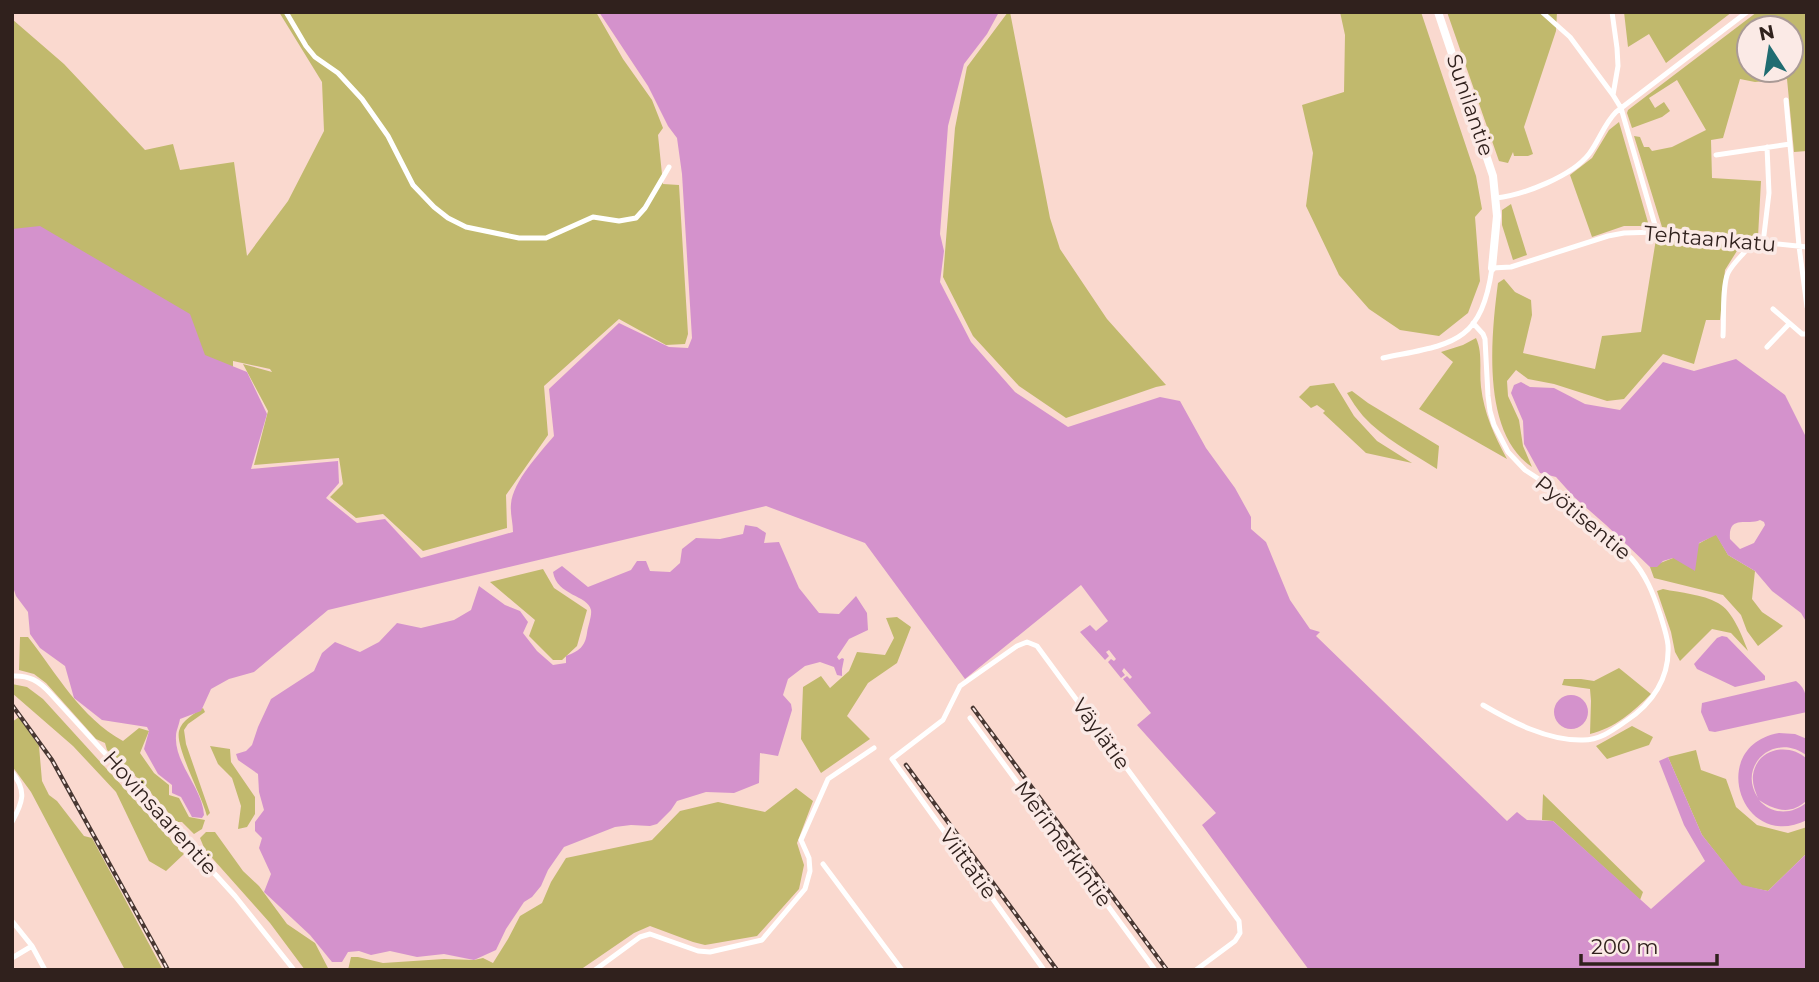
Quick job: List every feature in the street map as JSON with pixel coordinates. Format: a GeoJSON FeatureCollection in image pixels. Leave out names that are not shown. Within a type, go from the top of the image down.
{"type":"FeatureCollection","features":[{"type":"Feature","properties":{"kind":"street"},"geometry":{"type":"LineString","coordinates":[[286,12],[315,57],[338,73],[362,99],[388,136],[413,185],[441,212],[466,227],[519,238],[546,238],[593,217],[619,221],[636,218],[670,167]]}},
{"type":"Feature","properties":{"kind":"street","name":"Sunilantie"},"geometry":{"type":"LineString","coordinates":[[1438,12],[1491,168],[1496,198],[1492,268]]}},
{"type":"Feature","properties":{"kind":"street"},"geometry":{"type":"LineString","coordinates":[[1542,12],[1570,37],[1620,108],[1657,232]]}},
{"type":"Feature","properties":{"kind":"street"},"geometry":{"type":"LineString","coordinates":[[1612,12],[1618,66],[1613,95]]}},
{"type":"Feature","properties":{"kind":"street"},"geometry":{"type":"LineString","coordinates":[[1496,198],[1521,192],[1571,171],[1584,160],[1620,108],[1747,12]]}},
{"type":"Feature","properties":{"kind":"street"},"geometry":{"type":"LineString","coordinates":[[1786,100],[1807,307]]}},
{"type":"Feature","properties":{"kind":"street"},"geometry":{"type":"LineString","coordinates":[[1716,155],[1790,144]]}},
{"type":"Feature","properties":{"kind":"street"},"geometry":{"type":"LineString","coordinates":[[1763,243],[1769,193],[1767,147]]}},
{"type":"Feature","properties":{"kind":"street","name":"Tehtaankatu"},"geometry":{"type":"LineString","coordinates":[[1492,268],[1511,267],[1624,233],[1657,232],[1807,247]]}},
{"type":"Feature","properties":{"kind":"street"},"geometry":{"type":"LineString","coordinates":[[1723,336],[1726,277],[1752,242]]}},
{"type":"Feature","properties":{"kind":"street"},"geometry":{"type":"LineString","coordinates":[[1383,358],[1445,345],[1462,336],[1473,323],[1487,297],[1492,268]]}},
{"type":"Feature","properties":{"kind":"street"},"geometry":{"type":"LineString","coordinates":[[1773,309],[1802,334],[1807,334]]}},
{"type":"Feature","properties":{"kind":"street","name":"Pyötisentie"},"geometry":{"type":"LineString","coordinates":[[1473,323],[1485,339],[1490,411],[1508,452],[1525,470],[1551,487],[1640,568],[1654,594],[1668,645],[1664,676],[1654,697],[1632,717],[1599,737],[1583,740],[1553,736],[1483,705]]}},
{"type":"Feature","properties":{"kind":"street"},"geometry":{"type":"LineString","coordinates":[[1767,346],[1789,324]]}},
{"type":"Feature","properties":{"kind":"street","name":"Väylätie"},"geometry":{"type":"LineString","coordinates":[[892,759],[943,720],[960,686],[1017,646],[1027,642],[1037,646],[1239,921],[1240,933],[1235,941],[1196,970]]}},
{"type":"Feature","properties":{"kind":"street","name":"Hovinsaarentie"},"geometry":{"type":"LineString","coordinates":[[12,676],[32,678],[50,693],[234,896],[294,970]]}},
{"type":"Feature","properties":{"kind":"street","name":"Merimerkintie"},"geometry":{"type":"LineString","coordinates":[[971,718],[1155,970]]}},
{"type":"Feature","properties":{"kind":"street"},"geometry":{"type":"LineString","coordinates":[[595,970],[640,937],[650,934],[698,951],[710,952],[762,940],[805,889],[810,871],[809,858],[801,840],[828,779],[874,748]]}},
{"type":"Feature","properties":{"kind":"street","name":"Viittatie"},"geometry":{"type":"LineString","coordinates":[[892,759],[1044,970]]}},
{"type":"Feature","properties":{"kind":"street"},"geometry":{"type":"LineString","coordinates":[[12,772],[22,788],[22,802],[12,822]]}},
{"type":"Feature","properties":{"kind":"street"},"geometry":{"type":"LineString","coordinates":[[823,864],[902,970]]}},
{"type":"Feature","properties":{"kind":"street"},"geometry":{"type":"LineString","coordinates":[[12,921],[32,946],[45,970]]}},
{"type":"Feature","properties":{"kind":"street"},"geometry":{"type":"LineString","coordinates":[[12,958],[32,946]]}},
{"type":"Feature","properties":{"kind":"shaded area"},"geometry":{"type":"Polygon","coordinates":[[[279,12],[596,12],[623,59],[652,100],[663,128],[658,135],[663,184],[679,185],[688,334],[685,344],[666,345],[619,319],[544,386],[548,435],[506,495],[507,528],[423,551],[383,514],[356,518],[330,497],[343,484],[339,458],[254,465],[268,411],[243,364],[272,372],[270,369],[233,361],[233,367],[213,382],[12,229],[12,19],[64,64],[145,150],[173,144],[180,170],[234,162],[247,256],[288,201],[324,131],[322,82],[279,12]]]}},
{"type":"Feature","properties":{"kind":"shaded area"},"geometry":{"type":"Polygon","coordinates":[[[599,12],[999,12],[987,34],[964,64],[948,126],[940,234],[944,251],[940,282],[971,342],[1015,392],[1068,427],[1160,397],[1180,401],[1206,448],[1235,488],[1251,517],[1251,529],[1266,542],[1290,600],[1310,629],[1320,632],[1316,636],[1507,821],[1517,812],[1527,820],[1553,821],[1651,909],[1705,861],[1684,825],[1659,761],[1668,757],[1702,835],[1742,885],[1768,891],[1807,853],[1807,970],[1309,970],[1202,825],[1216,813],[1137,725],[1151,713],[1123,679],[1132,677],[1124,668],[1122,671],[1125,675],[1121,678],[1108,662],[1116,659],[1109,650],[1106,652],[1109,656],[1105,660],[1080,632],[1090,625],[1096,631],[1108,621],[1081,585],[965,679],[865,543],[766,506],[328,610],[254,672],[229,679],[211,689],[201,711],[180,719],[176,734],[179,756],[199,795],[204,815],[202,818],[192,817],[181,797],[172,793],[172,785],[158,774],[144,749],[149,731],[147,727],[102,720],[74,698],[65,666],[40,648],[30,634],[28,612],[16,596],[12,584],[12,229],[40,226],[190,314],[205,355],[247,372],[267,414],[251,469],[338,461],[339,483],[326,498],[357,523],[385,519],[421,558],[513,532],[513,495],[528,468],[554,436],[549,389],[619,323],[669,347],[688,348],[692,338],[682,174],[677,138],[648,86],[599,12]]]}},
{"type":"Feature","properties":{"kind":"shaded area"},"geometry":{"type":"Polygon","coordinates":[[[1008,12],[1050,218],[1060,249],[1107,319],[1166,385],[1066,418],[1019,386],[973,336],[943,277],[955,128],[967,67],[1008,12]]]}},
{"type":"Feature","properties":{"kind":"shaded area"},"geometry":{"type":"Polygon","coordinates":[[[1340,12],[1421,12],[1476,176],[1482,209],[1475,217],[1480,281],[1468,313],[1439,336],[1400,330],[1369,309],[1339,275],[1306,206],[1313,153],[1302,105],[1344,92],[1345,35],[1340,12]]]}},
{"type":"Feature","properties":{"kind":"shaded area"},"geometry":{"type":"Polygon","coordinates":[[[1447,12],[1557,12],[1556,31],[1524,127],[1533,154],[1514,156],[1513,152],[1508,163],[1499,161],[1447,12]]]}},
{"type":"Feature","properties":{"kind":"shaded area"},"geometry":{"type":"Polygon","coordinates":[[[1624,12],[1732,12],[1666,63],[1649,34],[1628,47],[1624,12]]]}},
{"type":"Feature","properties":{"kind":"shaded area"},"geometry":{"type":"Polygon","coordinates":[[[1757,12],[1807,12],[1807,151],[1794,152],[1787,84],[1805,84],[1805,14],[1754,14],[1757,12]]]}},
{"type":"Feature","properties":{"kind":"shaded area"},"geometry":{"type":"Polygon","coordinates":[[[1735,29],[1735,84],[1739,84],[1723,138],[1711,140],[1712,178],[1761,181],[1758,237],[1662,227],[1634,136],[1640,137],[1644,147],[1649,147],[1652,151],[1672,147],[1706,130],[1677,80],[1649,98],[1655,108],[1664,102],[1670,111],[1662,117],[1632,128],[1627,113],[1735,29]]]}},
{"type":"Feature","properties":{"kind":"shaded area"},"geometry":{"type":"Polygon","coordinates":[[[1619,122],[1649,226],[1624,226],[1592,237],[1570,175],[1592,158],[1609,130],[1619,122]]]}},
{"type":"Feature","properties":{"kind":"shaded area"},"geometry":{"type":"Polygon","coordinates":[[[1511,204],[1527,255],[1513,260],[1502,225],[1502,210],[1511,204]]]}},
{"type":"Feature","properties":{"kind":"shaded area"},"geometry":{"type":"Polygon","coordinates":[[[1656,239],[1740,246],[1725,270],[1720,320],[1706,320],[1694,364],[1663,354],[1624,399],[1607,401],[1554,384],[1528,379],[1516,370],[1507,381],[1508,396],[1519,420],[1523,446],[1532,467],[1516,452],[1504,431],[1497,408],[1492,356],[1498,283],[1504,279],[1515,292],[1531,300],[1532,315],[1523,353],[1595,369],[1602,336],[1641,332],[1656,239]]]}},
{"type":"Feature","properties":{"kind":"shaded area"},"geometry":{"type":"Polygon","coordinates":[[[1476,338],[1484,406],[1507,459],[1419,409],[1453,362],[1441,352],[1476,338]]]}},
{"type":"Feature","properties":{"kind":"shaded area"},"geometry":{"type":"Polygon","coordinates":[[[1736,359],[1785,395],[1807,439],[1807,623],[1801,613],[1772,591],[1755,571],[1728,555],[1716,535],[1699,543],[1695,571],[1673,558],[1663,561],[1657,567],[1650,567],[1556,477],[1540,473],[1524,444],[1523,421],[1511,393],[1514,385],[1521,382],[1530,387],[1554,388],[1585,404],[1620,410],[1663,362],[1694,371],[1736,359]],[[1760,520],[1735,524],[1730,531],[1730,539],[1740,549],[1754,543],[1765,525],[1760,520]]]}},
{"type":"Feature","properties":{"kind":"shaded area"},"geometry":{"type":"Polygon","coordinates":[[[1334,383],[1354,416],[1377,441],[1412,463],[1366,453],[1323,413],[1325,411],[1317,405],[1311,408],[1299,397],[1310,386],[1334,383]]]}},
{"type":"Feature","properties":{"kind":"shaded area"},"geometry":{"type":"Polygon","coordinates":[[[1352,391],[1439,446],[1437,469],[1398,445],[1371,424],[1347,393],[1352,391]]]}},
{"type":"Feature","properties":{"kind":"shaded area"},"geometry":{"type":"Polygon","coordinates":[[[745,525],[757,527],[766,533],[764,543],[779,542],[799,588],[819,613],[839,614],[856,596],[867,613],[868,630],[849,639],[837,657],[839,660],[844,659],[842,676],[837,675],[834,667],[820,662],[805,666],[788,679],[783,695],[791,704],[792,710],[778,756],[760,753],[759,783],[734,793],[706,792],[677,801],[657,824],[615,827],[564,847],[541,886],[524,902],[506,929],[496,950],[474,960],[444,954],[417,957],[390,951],[371,955],[359,951],[348,952],[342,962],[332,962],[310,935],[264,892],[271,874],[259,848],[262,838],[255,831],[255,822],[264,810],[258,774],[238,760],[236,754],[246,751],[252,745],[271,699],[314,671],[322,653],[335,642],[360,652],[379,642],[397,623],[421,628],[454,620],[471,610],[479,586],[505,605],[520,611],[528,622],[523,633],[537,651],[553,665],[566,663],[566,656],[578,650],[585,642],[591,610],[584,601],[560,586],[553,572],[562,566],[588,587],[631,570],[637,561],[646,561],[650,571],[670,572],[680,563],[682,549],[696,538],[720,539],[743,534],[745,525]]]}},
{"type":"Feature","properties":{"kind":"shaded area"},"geometry":{"type":"Polygon","coordinates":[[[1716,534],[1728,555],[1755,571],[1752,599],[1762,612],[1783,626],[1758,646],[1747,631],[1741,615],[1723,595],[1654,578],[1650,567],[1673,558],[1716,534]]]}},
{"type":"Feature","properties":{"kind":"shaded area"},"geometry":{"type":"Polygon","coordinates":[[[543,569],[554,588],[587,610],[577,646],[562,660],[553,660],[529,636],[535,620],[490,582],[543,569]]]}},
{"type":"Feature","properties":{"kind":"shaded area"},"geometry":{"type":"Polygon","coordinates":[[[1663,589],[1718,603],[1736,624],[1748,651],[1731,633],[1712,629],[1680,661],[1657,591],[1663,589]]]}},
{"type":"Feature","properties":{"kind":"shaded area"},"geometry":{"type":"Polygon","coordinates":[[[897,617],[911,627],[897,663],[868,683],[847,716],[870,739],[821,773],[801,739],[803,687],[821,676],[830,688],[849,671],[857,652],[885,655],[894,638],[886,618],[897,617]]]}},
{"type":"Feature","properties":{"kind":"shaded area"},"geometry":{"type":"Polygon","coordinates":[[[20,637],[28,637],[70,694],[108,731],[123,741],[139,728],[149,731],[140,753],[154,773],[169,785],[169,795],[179,798],[189,817],[205,820],[202,829],[194,834],[182,822],[177,822],[46,683],[34,674],[19,670],[20,637]]]}},
{"type":"Feature","properties":{"kind":"shaded area"},"geometry":{"type":"Polygon","coordinates":[[[1727,637],[1765,676],[1765,680],[1735,687],[1697,669],[1694,664],[1717,638],[1727,637]]]}},
{"type":"Feature","properties":{"kind":"shaded area"},"geometry":{"type":"Polygon","coordinates":[[[1619,668],[1651,694],[1608,728],[1590,734],[1590,689],[1562,685],[1564,679],[1594,681],[1619,668]]]}},
{"type":"Feature","properties":{"kind":"shaded area"},"geometry":{"type":"Polygon","coordinates":[[[1796,681],[1804,691],[1807,712],[1715,732],[1709,731],[1701,712],[1702,703],[1796,681]]]}},
{"type":"Feature","properties":{"kind":"shaded area"},"geometry":{"type":"Polygon","coordinates":[[[12,684],[27,687],[43,699],[184,854],[166,871],[149,861],[116,792],[73,746],[12,693],[12,684]]]}},
{"type":"Feature","properties":{"kind":"shaded area"},"geometry":{"type":"Polygon","coordinates":[[[1571,695],[1583,700],[1588,712],[1583,724],[1571,729],[1559,724],[1554,712],[1559,700],[1571,695]]]}},
{"type":"Feature","properties":{"kind":"shaded area"},"geometry":{"type":"Polygon","coordinates":[[[203,708],[205,712],[184,730],[186,744],[210,813],[207,816],[179,738],[183,724],[203,708]]]}},
{"type":"Feature","properties":{"kind":"shaded area"},"geometry":{"type":"Polygon","coordinates":[[[19,717],[39,746],[42,781],[49,795],[57,801],[84,836],[92,838],[163,970],[125,970],[31,792],[12,766],[12,722],[19,717]]]}},
{"type":"Feature","properties":{"kind":"shaded area"},"geometry":{"type":"Polygon","coordinates":[[[1632,726],[1653,737],[1649,745],[1607,759],[1596,746],[1632,726]]]}},
{"type":"Feature","properties":{"kind":"shaded area"},"geometry":{"type":"Polygon","coordinates":[[[1779,733],[1795,734],[1807,739],[1807,756],[1795,749],[1783,747],[1772,750],[1763,755],[1756,764],[1752,774],[1758,798],[1753,775],[1756,766],[1767,754],[1783,749],[1807,759],[1807,800],[1795,808],[1783,810],[1759,800],[1764,805],[1782,812],[1795,809],[1807,802],[1807,820],[1784,826],[1765,822],[1750,810],[1741,794],[1738,775],[1743,757],[1757,742],[1779,733]]]}},
{"type":"Feature","properties":{"kind":"shaded area"},"geometry":{"type":"Polygon","coordinates":[[[210,746],[230,749],[231,762],[255,797],[255,814],[247,827],[238,829],[241,806],[232,778],[218,764],[210,746]]]}},
{"type":"Feature","properties":{"kind":"shaded area"},"geometry":{"type":"Polygon","coordinates":[[[1696,750],[1701,770],[1726,779],[1736,807],[1757,825],[1788,833],[1807,827],[1807,853],[1768,891],[1742,886],[1702,835],[1668,757],[1696,750]]]}},
{"type":"Feature","properties":{"kind":"shaded area"},"geometry":{"type":"Polygon","coordinates":[[[796,788],[813,801],[797,843],[804,865],[799,889],[757,936],[705,945],[650,926],[634,933],[580,970],[348,970],[351,957],[383,963],[483,958],[493,963],[520,916],[542,903],[566,858],[652,840],[680,811],[718,802],[765,812],[796,788]]]}},
{"type":"Feature","properties":{"kind":"shaded area"},"geometry":{"type":"Polygon","coordinates":[[[1543,794],[1643,892],[1640,900],[1553,821],[1542,820],[1543,794]]]}},
{"type":"Feature","properties":{"kind":"shaded area"},"geometry":{"type":"Polygon","coordinates":[[[206,832],[215,832],[287,924],[315,943],[329,970],[305,970],[270,923],[205,850],[200,838],[206,832]]]}},
{"type":"Feature","properties":{"kind":"railway"},"geometry":{"type":"LineString","coordinates":[[12,705],[52,760],[168,970]]}},
{"type":"Feature","properties":{"kind":"railway"},"geometry":{"type":"LineString","coordinates":[[973,708],[1167,970]]}},
{"type":"Feature","properties":{"kind":"railway"},"geometry":{"type":"LineString","coordinates":[[906,765],[1057,970]]}}]}
